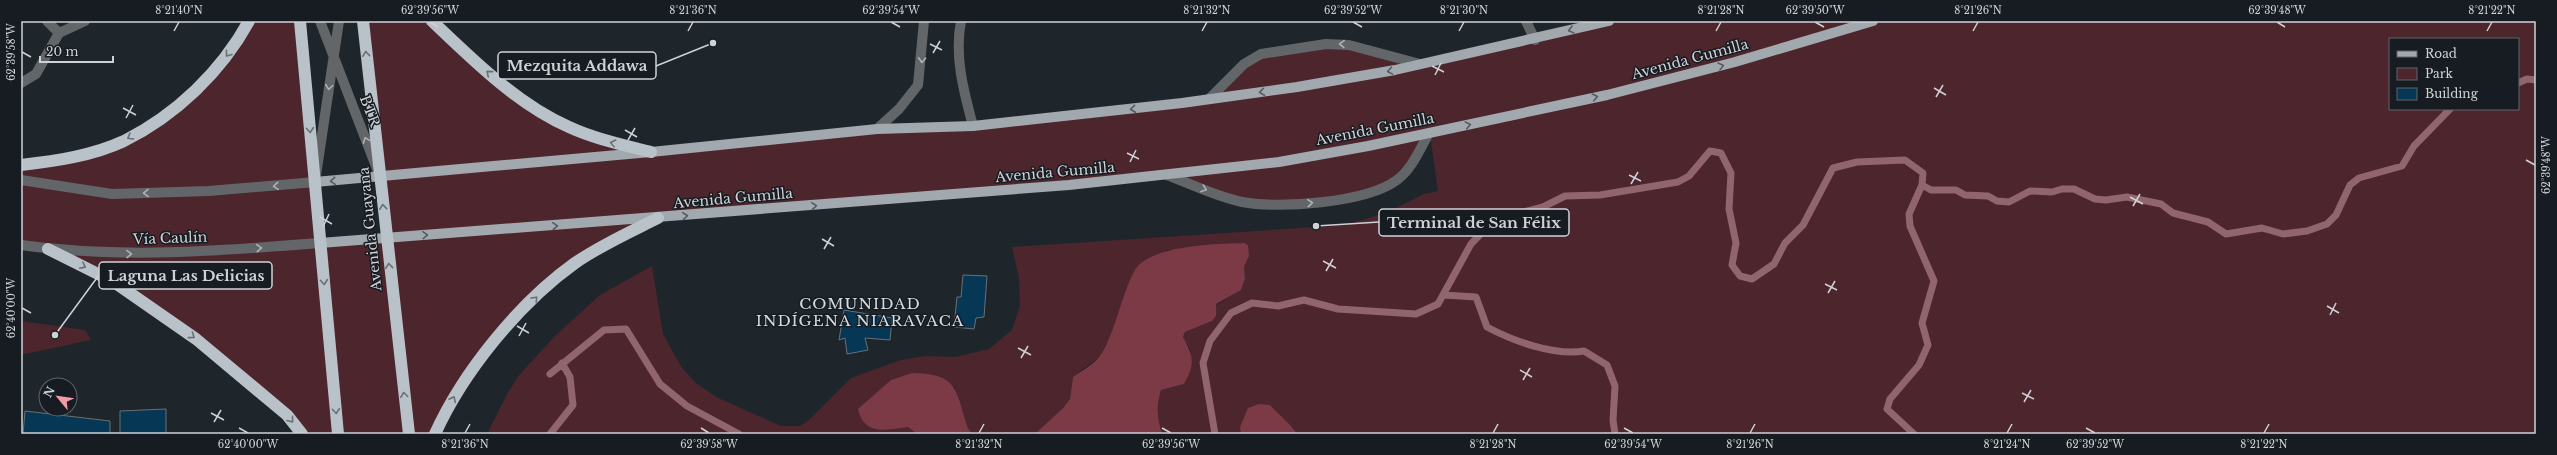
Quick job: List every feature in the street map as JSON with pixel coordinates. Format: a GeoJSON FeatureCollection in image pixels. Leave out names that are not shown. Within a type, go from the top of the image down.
{"type":"FeatureCollection","features":[{"type":"Feature","properties":{"kind":"highway"},"geometry":{"type":"LineString","coordinates":[[21,166],[87,154],[123,141],[158,121],[190,97],[219,66],[249,21]]}},
{"type":"Feature","properties":{"kind":"highway"},"geometry":{"type":"LineString","coordinates":[[300,21],[338,434]]}},
{"type":"Feature","properties":{"kind":"highway","name":"Avenida Guayana"},"geometry":{"type":"LineString","coordinates":[[363,21],[408,434]]}},
{"type":"Feature","properties":{"kind":"highway"},"geometry":{"type":"LineString","coordinates":[[432,21],[500,82],[536,109],[569,127],[606,141],[651,152]]}},
{"type":"Feature","properties":{"kind":"highway"},"geometry":{"type":"LineString","coordinates":[[435,434],[458,389],[482,356],[544,289],[575,263],[658,218]]}},
{"type":"Feature","properties":{"kind":"highway"},"geometry":{"type":"LineString","coordinates":[[48,249],[114,282],[196,339],[287,415],[302,434]]}},
{"type":"Feature","properties":{"kind":"main road"},"geometry":{"type":"LineString","coordinates":[[315,182],[651,152],[877,129],[973,126],[1209,100],[1297,87],[1420,64],[1535,40],[1593,23],[1609,21]]}},
{"type":"Feature","properties":{"kind":"main road","name":"Avenida Gumilla"},"geometry":{"type":"LineString","coordinates":[[320,243],[658,218],[1167,176],[1279,162],[1430,133],[1638,87],[1736,62],[1873,21]]}},
{"type":"Feature","properties":{"kind":"street"},"geometry":{"type":"LineString","coordinates":[[47,21],[59,33]]}},
{"type":"Feature","properties":{"kind":"street"},"geometry":{"type":"LineString","coordinates":[[21,83],[36,74],[59,33],[85,21]]}},
{"type":"Feature","properties":{"kind":"street","name":"BTR"},"geometry":{"type":"LineString","coordinates":[[320,21],[380,177]]}},
{"type":"Feature","properties":{"kind":"street","name":"BTR"},"geometry":{"type":"LineString","coordinates":[[315,182],[339,21]]}},
{"type":"Feature","properties":{"kind":"street"},"geometry":{"type":"LineString","coordinates":[[877,129],[899,109],[918,85],[924,21]]}},
{"type":"Feature","properties":{"kind":"street"},"geometry":{"type":"LineString","coordinates":[[961,21],[959,34],[961,82],[973,126]]}},
{"type":"Feature","properties":{"kind":"street"},"geometry":{"type":"LineString","coordinates":[[1526,21],[1535,40]]}},
{"type":"Feature","properties":{"kind":"street"},"geometry":{"type":"LineString","coordinates":[[1209,100],[1244,64],[1261,54],[1326,44],[1349,45],[1420,64]]}},
{"type":"Feature","properties":{"kind":"street"},"geometry":{"type":"LineString","coordinates":[[1167,176],[1241,202],[1272,206],[1314,203],[1367,193],[1396,181],[1408,170],[1430,133]]}},
{"type":"Feature","properties":{"kind":"street"},"geometry":{"type":"LineString","coordinates":[[21,180],[112,194],[209,191],[315,182]]}},
{"type":"Feature","properties":{"kind":"street","name":"Vía Caulín"},"geometry":{"type":"LineString","coordinates":[[21,245],[48,249],[111,254],[172,253],[320,243]]}},
{"type":"Feature","properties":{"kind":"green space"},"geometry":{"type":"Polygon","coordinates":[[[249,21],[300,21],[320,243],[386,238],[363,21],[432,21],[536,109],[651,152],[877,129],[973,126],[1209,100],[1261,54],[1326,44],[1420,64],[1609,21],[2536,21],[2536,434],[1297,434],[1270,406],[1241,427],[1241,434],[1162,434],[1158,412],[1159,396],[1161,390],[1184,384],[1191,351],[1183,337],[1185,332],[1212,321],[1216,316],[1216,305],[1241,290],[1245,279],[1244,267],[1249,256],[1200,245],[1178,250],[1167,250],[1129,285],[1110,338],[1099,357],[1073,377],[1070,399],[1063,408],[1035,434],[972,434],[968,428],[954,386],[885,430],[908,427],[917,434],[487,434],[507,394],[520,374],[556,335],[600,295],[652,266],[663,334],[682,368],[696,383],[716,397],[781,426],[800,426],[808,421],[851,378],[901,360],[926,356],[955,357],[989,349],[1012,330],[1020,306],[1019,278],[1012,247],[1347,225],[1388,212],[1424,194],[1438,191],[1430,134],[1395,181],[1314,203],[1241,202],[1167,175],[658,218],[575,263],[482,356],[435,434],[302,434],[196,339],[48,249],[21,245],[21,165],[123,141],[190,97],[249,21]]]}},
{"type":"Feature","properties":{"kind":"green space"},"geometry":{"type":"Polygon","coordinates":[[[21,321],[85,330],[91,340],[21,355],[21,321]]]}},
{"type":"Feature","properties":{"kind":"shaded area"},"geometry":{"type":"Polygon","coordinates":[[[1244,243],[1248,245],[1249,256],[1244,267],[1245,279],[1241,290],[1216,304],[1216,316],[1212,321],[1185,332],[1183,337],[1192,360],[1190,371],[1184,384],[1161,390],[1158,402],[1158,412],[1162,434],[1035,434],[1063,408],[1070,399],[1073,377],[1094,363],[1099,357],[1110,335],[1130,280],[1135,270],[1141,263],[1163,252],[1176,249],[1205,245],[1244,243]]]}},
{"type":"Feature","properties":{"kind":"shaded area"},"geometry":{"type":"Polygon","coordinates":[[[912,373],[927,374],[939,377],[953,386],[968,428],[972,434],[917,434],[908,427],[884,430],[865,424],[858,409],[891,380],[912,373]]]}},
{"type":"Feature","properties":{"kind":"shaded area"},"geometry":{"type":"Polygon","coordinates":[[[1259,404],[1270,405],[1297,434],[1241,434],[1240,427],[1248,408],[1259,404]]]}},
{"type":"Feature","properties":{"kind":"building"},"geometry":{"type":"Polygon","coordinates":[[[963,275],[987,276],[984,317],[976,318],[974,329],[954,327],[957,297],[961,297],[963,275]]]}},
{"type":"Feature","properties":{"kind":"building"},"geometry":{"type":"Polygon","coordinates":[[[844,310],[892,318],[890,340],[865,338],[868,350],[847,354],[845,338],[839,340],[844,310]]]}},
{"type":"Feature","properties":{"kind":"building"},"geometry":{"type":"Polygon","coordinates":[[[166,409],[166,434],[120,434],[120,411],[166,409]]]}},
{"type":"Feature","properties":{"kind":"building"},"geometry":{"type":"Polygon","coordinates":[[[25,411],[38,413],[38,417],[76,417],[110,421],[110,434],[23,434],[25,411]]]}},
{"type":"Feature","properties":{"kind":"waterway"},"geometry":{"type":"LineString","coordinates":[[2519,83],[2527,79],[2536,80]]}},
{"type":"Feature","properties":{"kind":"waterway"},"geometry":{"type":"LineString","coordinates":[[1922,185],[1931,190],[1956,190],[1965,195],[1988,196],[1997,201],[2009,202],[2030,191],[2052,192],[2062,189],[2074,189],[2095,199],[2106,200],[2127,197],[2161,204],[2173,213],[2208,222],[2226,234],[2262,228],[2283,234],[2307,231],[2327,224],[2336,215],[2350,185],[2359,178],[2402,166],[2414,146],[2449,110]]}},
{"type":"Feature","properties":{"kind":"waterway"},"geometry":{"type":"LineString","coordinates":[[1215,434],[1203,363],[1210,341],[1231,313],[1252,303],[1278,306],[1304,300],[1338,309],[1416,314],[1438,304],[1471,244],[1495,219],[1543,207],[1565,196],[1600,195],[1678,182],[1689,176],[1710,151],[1721,153],[1731,173],[1729,209],[1736,243],[1732,265],[1740,276],[1752,279],[1774,264],[1785,243],[1803,225],[1833,168],[1857,162],[1905,160],[1923,173],[1922,185],[1909,214],[1910,226],[1934,281],[1922,323],[1928,345],[1919,365],[1890,399],[1887,409],[1914,434]]}},
{"type":"Feature","properties":{"kind":"waterway"},"geometry":{"type":"LineString","coordinates":[[1444,295],[1476,297],[1487,327],[1497,332],[1521,342],[1547,349],[1572,352],[1584,351],[1607,365],[1615,386],[1613,420],[1615,434]]}},
{"type":"Feature","properties":{"kind":"waterway"},"geometry":{"type":"LineString","coordinates":[[550,374],[604,330],[626,329],[660,384],[687,406],[739,434]]}},
{"type":"Feature","properties":{"kind":"waterway"},"geometry":{"type":"LineString","coordinates":[[550,434],[573,405],[570,377],[562,363]]}},
{"type":"Feature","properties":{"kind":"place","name":"Mezquita Addawa"},"geometry":{"type":"Point","coordinates":[713,43]}},
{"type":"Feature","properties":{"kind":"place","name":"Terminal de San Félix"},"geometry":{"type":"Point","coordinates":[1316,226]}},
{"type":"Feature","properties":{"kind":"place","name":"Laguna Las Delicias"},"geometry":{"type":"Point","coordinates":[55,335]}},
{"type":"Feature","properties":{"kind":"district","name":"COMUNIDAD INDÍGENA NIARAVACA"},"geometry":{"type":"Point","coordinates":[860,312]}}]}
